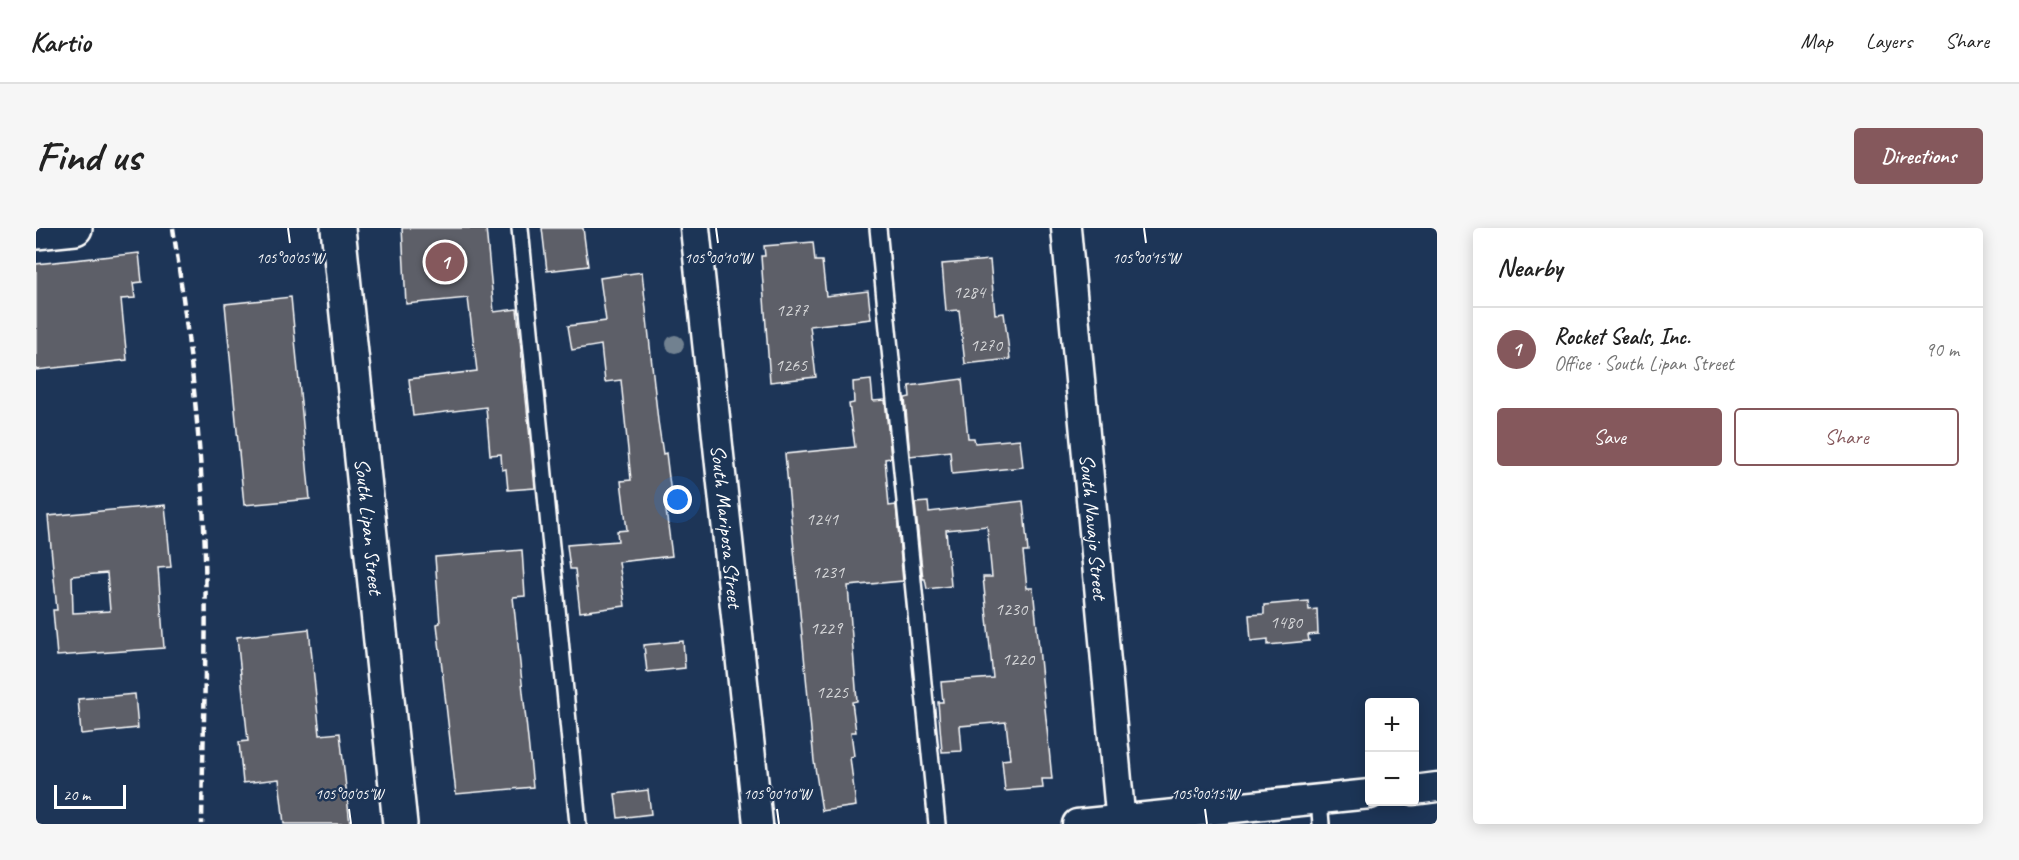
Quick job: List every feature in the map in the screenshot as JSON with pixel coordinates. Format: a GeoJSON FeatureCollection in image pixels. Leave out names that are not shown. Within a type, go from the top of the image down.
{"type":"FeatureCollection","features":[{"type":"Feature","properties":{"kind":"street"},"geometry":{"type":"LineString","coordinates":[[36,232],[75,228]]}},
{"type":"Feature","properties":{"kind":"street","name":"South Lipan Street"},"geometry":{"type":"LineString","coordinates":[[338,228],[400,824]]}},
{"type":"Feature","properties":{"kind":"street","name":"South Mariposa Street"},"geometry":{"type":"LineString","coordinates":[[695,228],[758,824]]}},
{"type":"Feature","properties":{"kind":"street","name":"South Navajo Street"},"geometry":{"type":"LineString","coordinates":[[1066,228],[1121,822]]}},
{"type":"Feature","properties":{"kind":"street"},"geometry":{"type":"LineString","coordinates":[[1419,789],[1437,787]]}},
{"type":"Feature","properties":{"kind":"street"},"geometry":{"type":"LineString","coordinates":[[1077,824],[1320,812],[1365,796]]}},
{"type":"Feature","properties":{"kind":"lane"},"geometry":{"type":"LineString","coordinates":[[520,228],[578,824]]}},
{"type":"Feature","properties":{"kind":"lane"},"geometry":{"type":"LineString","coordinates":[[878,228],[937,824]]}},
{"type":"Feature","properties":{"kind":"building"},"geometry":{"type":"Polygon","coordinates":[[[402,228],[486,228],[494,312],[517,309],[535,488],[508,490],[506,469],[502,470],[501,454],[490,455],[486,407],[413,416],[409,379],[477,371],[468,298],[406,304],[402,228]]]}},
{"type":"Feature","properties":{"kind":"building"},"geometry":{"type":"Polygon","coordinates":[[[542,228],[583,228],[588,266],[547,271],[542,228]]]}},
{"type":"Feature","properties":{"kind":"building"},"geometry":{"type":"Polygon","coordinates":[[[813,242],[815,261],[822,261],[826,296],[868,291],[871,319],[810,326],[816,377],[770,382],[761,256],[765,256],[764,246],[813,242]]]}},
{"type":"Feature","properties":{"kind":"building"},"geometry":{"type":"Polygon","coordinates":[[[139,253],[142,282],[133,283],[135,298],[121,299],[127,360],[36,370],[36,264],[139,253]]]}},
{"type":"Feature","properties":{"kind":"building"},"geometry":{"type":"Polygon","coordinates":[[[990,260],[995,314],[1004,313],[1010,359],[965,364],[959,310],[946,311],[942,264],[990,260]]]}},
{"type":"Feature","properties":{"kind":"building"},"geometry":{"type":"Polygon","coordinates":[[[642,272],[658,421],[663,454],[666,453],[672,502],[665,503],[672,556],[619,562],[625,606],[580,612],[575,569],[570,569],[567,545],[618,541],[617,531],[627,530],[621,481],[631,480],[621,380],[605,382],[601,345],[572,350],[568,326],[606,321],[600,278],[642,272]]]}},
{"type":"Feature","properties":{"kind":"building"},"geometry":{"type":"Polygon","coordinates":[[[291,297],[310,499],[244,505],[225,304],[291,297]]]}},
{"type":"Feature","properties":{"kind":"building"},"geometry":{"type":"Polygon","coordinates":[[[962,379],[968,438],[974,438],[975,443],[1020,439],[1023,467],[952,474],[950,451],[910,456],[905,398],[910,397],[909,386],[962,379]]]}},
{"type":"Feature","properties":{"kind":"building"},"geometry":{"type":"Polygon","coordinates":[[[871,380],[873,401],[885,400],[891,458],[885,459],[889,506],[896,505],[903,581],[848,586],[857,701],[852,702],[856,732],[851,732],[854,756],[850,757],[856,806],[822,811],[814,761],[785,454],[855,447],[849,404],[854,403],[853,382],[871,380]]]}},
{"type":"Feature","properties":{"kind":"building"},"geometry":{"type":"Polygon","coordinates":[[[1023,501],[1028,552],[1023,552],[1027,588],[1033,588],[1052,779],[1042,779],[1043,788],[1005,791],[1002,760],[1010,759],[1006,722],[960,726],[962,751],[942,752],[938,702],[943,702],[941,682],[993,678],[983,577],[992,577],[987,526],[946,530],[951,586],[927,589],[925,579],[923,579],[915,503],[928,502],[929,512],[1023,501]]]}},
{"type":"Feature","properties":{"kind":"building"},"geometry":{"type":"Polygon","coordinates":[[[165,505],[171,567],[158,568],[164,648],[57,656],[53,610],[57,610],[48,516],[165,505]],[[107,573],[72,576],[73,613],[110,611],[107,573]]]}},
{"type":"Feature","properties":{"kind":"building"},"geometry":{"type":"Polygon","coordinates":[[[522,550],[525,596],[513,597],[533,787],[456,794],[437,624],[440,623],[435,557],[522,550]]]}},
{"type":"Feature","properties":{"kind":"building"},"geometry":{"type":"Polygon","coordinates":[[[1308,601],[1309,610],[1317,609],[1318,634],[1308,635],[1309,641],[1268,645],[1268,639],[1251,641],[1249,615],[1264,614],[1264,605],[1308,601]]]}},
{"type":"Feature","properties":{"kind":"building"},"geometry":{"type":"Polygon","coordinates":[[[309,629],[320,735],[340,733],[350,824],[284,824],[279,779],[243,783],[239,742],[248,741],[237,637],[309,629]]]}},
{"type":"Feature","properties":{"kind":"building"},"geometry":{"type":"Polygon","coordinates":[[[683,641],[685,668],[647,672],[644,645],[683,641]]]}},
{"type":"Feature","properties":{"kind":"building"},"geometry":{"type":"Polygon","coordinates":[[[135,694],[138,728],[81,734],[78,699],[135,694]]]}},
{"type":"Feature","properties":{"kind":"building"},"geometry":{"type":"Polygon","coordinates":[[[648,790],[651,814],[618,818],[615,794],[648,790]]]}},
{"type":"Feature","properties":{"kind":"railway"},"geometry":{"type":"LineString","coordinates":[[173,228],[198,435],[205,545],[206,625],[202,824]]}},
{"type":"Feature","properties":{"kind":"place","name":"Rocket Seals, Inc."},"geometry":{"type":"Point","coordinates":[445,262]}}]}
